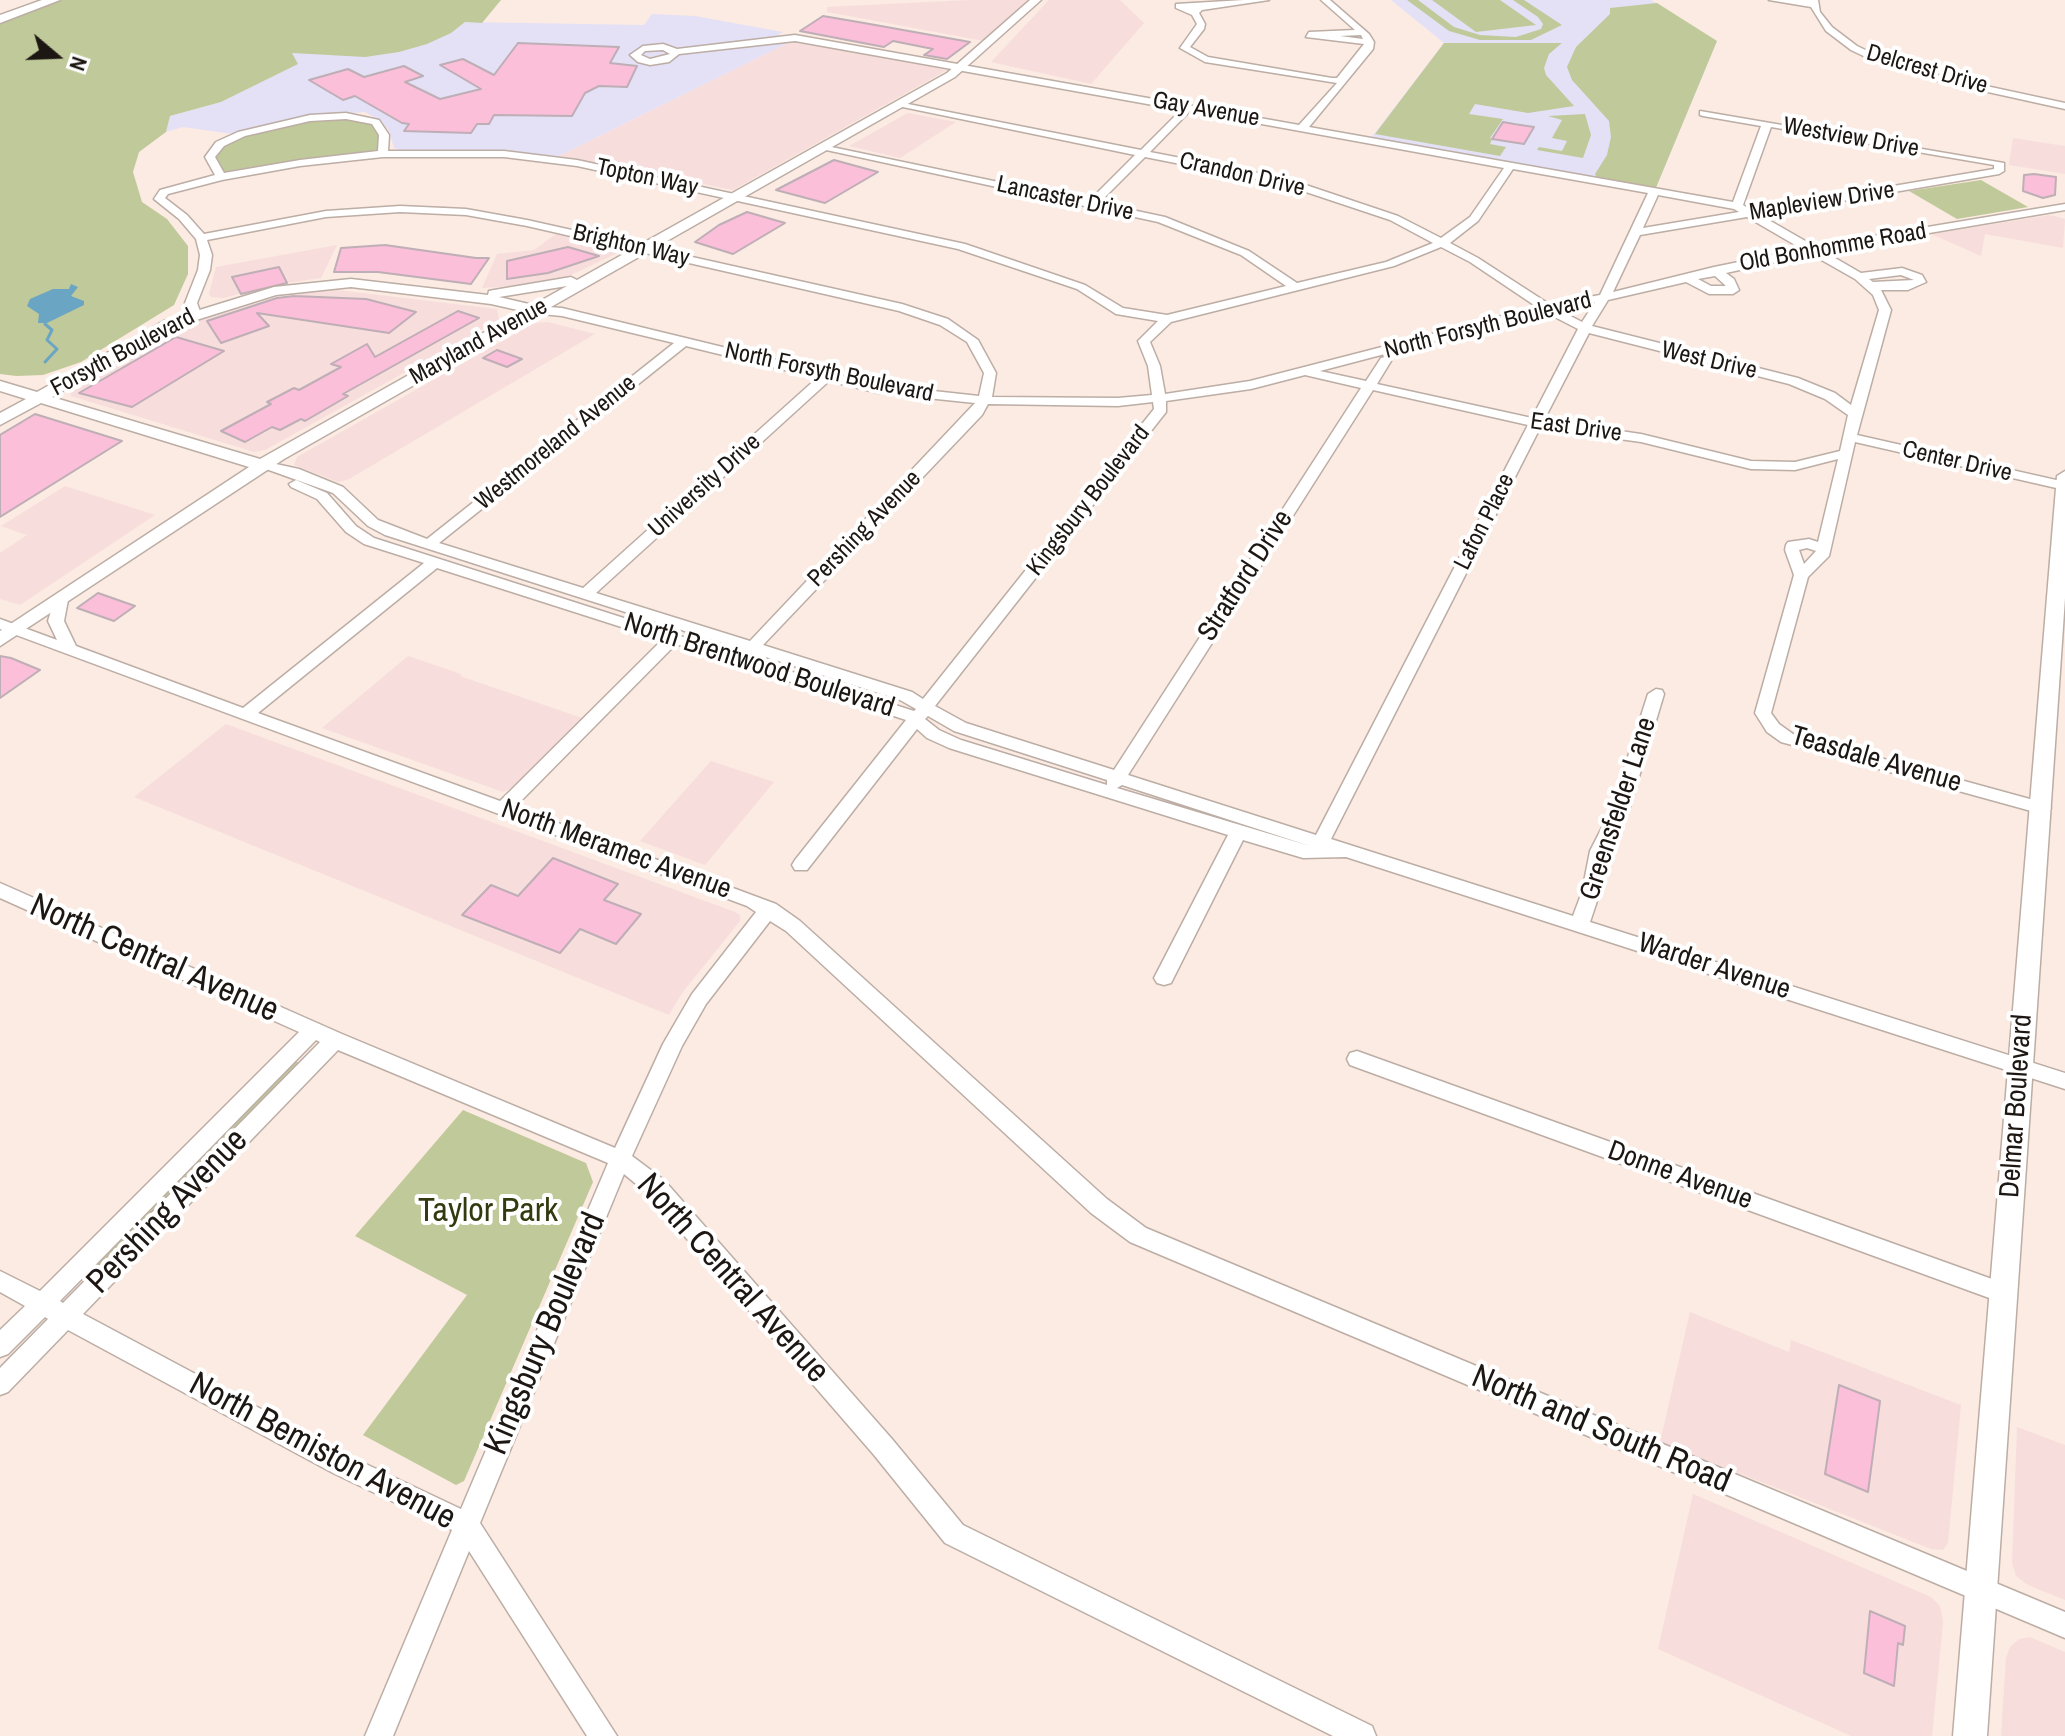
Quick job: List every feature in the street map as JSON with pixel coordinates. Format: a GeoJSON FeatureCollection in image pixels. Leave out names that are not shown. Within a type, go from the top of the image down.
{"type":"FeatureCollection","features":[{"type":"Feature","properties":{"kind":"highway"},"geometry":{"type":"LineString","coordinates":[[2,16],[42,0]]}},
{"type":"Feature","properties":{"kind":"highway"},"geometry":{"type":"LineString","coordinates":[[2,16],[54,0]]}},
{"type":"Feature","properties":{"kind":"main road","name":"Maryland Avenue"},"geometry":{"type":"LineString","coordinates":[[5,631],[60,600],[262,465],[967,64],[1036,0]]}},
{"type":"Feature","properties":{"kind":"main road"},"geometry":{"type":"LineString","coordinates":[[458,297],[539,289],[613,266]]}},
{"type":"Feature","properties":{"kind":"main road","name":"Forsyth Boulevard"},"geometry":{"type":"LineString","coordinates":[[0,420],[148,335],[195,314],[257,295],[312,285],[351,283],[535,310]]}},
{"type":"Feature","properties":{"kind":"main road","name":"North Brentwood Boulevard"},"geometry":{"type":"LineString","coordinates":[[0,386],[262,465]]}},
{"type":"Feature","properties":{"kind":"main road","name":"Delmar Boulevard"},"geometry":{"type":"LineString","coordinates":[[1970,1736],[2065,476]]}},
{"type":"Feature","properties":{"kind":"street"},"geometry":{"type":"LineString","coordinates":[[1265,0],[1199,10],[1200,29],[1179,53],[1333,85]]}},
{"type":"Feature","properties":{"kind":"street"},"geometry":{"type":"LineString","coordinates":[[1297,127],[1368,49],[1369,42],[1363,32],[1325,0]]}},
{"type":"Feature","properties":{"kind":"street"},"geometry":{"type":"LineString","coordinates":[[1773,0],[1814,2]]}},
{"type":"Feature","properties":{"kind":"street","name":"Delcrest Drive"},"geometry":{"type":"LineString","coordinates":[[1814,2],[1821,22],[1837,37],[1879,60],[1938,78],[2065,106]]}},
{"type":"Feature","properties":{"kind":"street"},"geometry":{"type":"LineString","coordinates":[[1363,32],[1309,35],[1369,42]]}},
{"type":"Feature","properties":{"kind":"street","name":"Gay Avenue"},"geometry":{"type":"LineString","coordinates":[[675,52],[795,38],[967,64],[1737,206]]}},
{"type":"Feature","properties":{"kind":"street","name":"Crandon Drive"},"geometry":{"type":"LineString","coordinates":[[898,105],[1284,181],[1394,218],[1442,243],[1559,316]]}},
{"type":"Feature","properties":{"kind":"street"},"geometry":{"type":"LineString","coordinates":[[1092,204],[1189,107]]}},
{"type":"Feature","properties":{"kind":"street","name":"Westview Drive"},"geometry":{"type":"LineString","coordinates":[[1703,113],[1999,163]]}},
{"type":"Feature","properties":{"kind":"street"},"geometry":{"type":"LineString","coordinates":[[221,177],[210,157],[220,144],[242,134],[310,118],[346,116],[375,122],[384,135],[383,154]]}},
{"type":"Feature","properties":{"kind":"street"},"geometry":{"type":"LineString","coordinates":[[1767,124],[1737,206],[1871,286],[1908,286],[1920,282],[1918,277],[1902,271],[1859,277]]}},
{"type":"Feature","properties":{"kind":"street","name":"Lancaster Drive"},"geometry":{"type":"LineString","coordinates":[[822,148],[1161,219],[1245,253],[1295,287]]}},
{"type":"Feature","properties":{"kind":"street","name":"Topton Way"},"geometry":{"type":"LineString","coordinates":[[201,238],[183,217],[163,204],[160,195],[173,188],[221,177],[300,163],[383,154],[541,157],[737,196],[1000,257],[1081,287],[1120,311],[1144,341]]}},
{"type":"Feature","properties":{"kind":"street","name":"Mapleview Drive"},"geometry":{"type":"LineString","coordinates":[[1637,232],[1992,174],[1999,171],[1999,163]]}},
{"type":"Feature","properties":{"kind":"street"},"geometry":{"type":"LineString","coordinates":[[1144,341],[1167,319],[1390,264],[1442,243],[1474,219],[1510,166]]}},
{"type":"Feature","properties":{"kind":"street","name":"Lafon Place"},"geometry":{"type":"LineString","coordinates":[[1319,847],[1535,423],[1637,232],[1654,192]]}},
{"type":"Feature","properties":{"kind":"street","name":"Old Bonhomme Road"},"geometry":{"type":"LineString","coordinates":[[1603,298],[1811,250],[2065,207]]}},
{"type":"Feature","properties":{"kind":"street","name":"Brighton Way"},"geometry":{"type":"LineString","coordinates":[[201,238],[326,214],[411,209],[466,212],[643,249],[902,308],[944,322],[972,340],[986,362],[990,384],[981,406]]}},
{"type":"Feature","properties":{"kind":"street"},"geometry":{"type":"LineString","coordinates":[[195,314],[191,303],[204,270],[206,255],[201,238]]}},
{"type":"Feature","properties":{"kind":"street"},"geometry":{"type":"LineString","coordinates":[[1685,277],[1717,292],[1733,290],[1730,281],[1714,270]]}},
{"type":"Feature","properties":{"kind":"street","name":"Teasdale Avenue"},"geometry":{"type":"LineString","coordinates":[[1871,286],[1885,310],[1849,437],[1823,549],[1818,562],[1801,575],[1763,713],[1773,728],[1787,738],[2042,808]]}},
{"type":"Feature","properties":{"kind":"street","name":"North Forsyth Boulevard"},"geometry":{"type":"LineString","coordinates":[[1160,404],[1305,371],[1547,308],[1603,298]]}},
{"type":"Feature","properties":{"kind":"street","name":"North Forsyth Boulevard"},"geometry":{"type":"LineString","coordinates":[[535,310],[552,319],[678,345],[898,402],[1079,413],[1245,395],[1559,316],[1583,309],[1603,298]]}},
{"type":"Feature","properties":{"kind":"street","name":"Topton Way"},"geometry":{"type":"LineString","coordinates":[[1120,311],[1167,319]]}},
{"type":"Feature","properties":{"kind":"street","name":"West Drive"},"geometry":{"type":"LineString","coordinates":[[1559,316],[1585,328],[1643,346],[1793,381],[1830,396],[1855,414]]}},
{"type":"Feature","properties":{"kind":"street","name":"Kingsbury Boulevard"},"geometry":{"type":"LineString","coordinates":[[801,865],[922,714],[1160,404],[1154,366],[1144,341]]}},
{"type":"Feature","properties":{"kind":"street","name":"Westmoreland Avenue"},"geometry":{"type":"LineString","coordinates":[[428,545],[678,345]]}},
{"type":"Feature","properties":{"kind":"street","name":"Stratford Drive"},"geometry":{"type":"LineString","coordinates":[[1108,792],[1385,361]]}},
{"type":"Feature","properties":{"kind":"street","name":"East Drive"},"geometry":{"type":"LineString","coordinates":[[1305,371],[1535,423],[1641,438],[1751,465],[1795,466],[1847,453]]}},
{"type":"Feature","properties":{"kind":"street","name":"University Drive"},"geometry":{"type":"LineString","coordinates":[[585,595],[820,381]]}},
{"type":"Feature","properties":{"kind":"street","name":"Pershing Avenue"},"geometry":{"type":"LineString","coordinates":[[753,647],[981,406]]}},
{"type":"Feature","properties":{"kind":"street","name":"Center Drive"},"geometry":{"type":"LineString","coordinates":[[1849,437],[2065,486]]}},
{"type":"Feature","properties":{"kind":"street","name":"North Brentwood Boulevard"},"geometry":{"type":"LineString","coordinates":[[262,465],[316,479],[338,490],[378,527],[428,545],[906,696],[922,714],[933,734],[955,744],[1303,852],[1319,847]]}},
{"type":"Feature","properties":{"kind":"street","name":"North Brentwood Boulevard"},"geometry":{"type":"LineString","coordinates":[[262,465],[283,480],[322,496],[363,538],[899,710],[922,714],[1118,775],[1319,847]]}},
{"type":"Feature","properties":{"kind":"street","name":"Teasdale Avenue"},"geometry":{"type":"LineString","coordinates":[[1801,575],[1795,564],[1793,545],[1809,543],[1823,549]]}},
{"type":"Feature","properties":{"kind":"street"},"geometry":{"type":"LineString","coordinates":[[246,714],[434,563]]}},
{"type":"Feature","properties":{"kind":"street"},"geometry":{"type":"LineString","coordinates":[[60,600],[56,621],[70,650]]}},
{"type":"Feature","properties":{"kind":"street","name":"North Meramec Avenue"},"geometry":{"type":"LineString","coordinates":[[5,631],[70,650],[246,714],[739,894],[769,909],[793,926],[1099,1206],[1138,1235]]}},
{"type":"Feature","properties":{"kind":"street"},"geometry":{"type":"LineString","coordinates":[[504,808],[673,638]]}},
{"type":"Feature","properties":{"kind":"street","name":"Greensfelder Lane"},"geometry":{"type":"LineString","coordinates":[[1580,923],[1591,892],[1599,851],[1620,810],[1656,694]]}},
{"type":"Feature","properties":{"kind":"street"},"geometry":{"type":"LineString","coordinates":[[1164,978],[1238,833]]}},
{"type":"Feature","properties":{"kind":"street","name":"Warder Avenue"},"geometry":{"type":"LineString","coordinates":[[1319,847],[1363,854],[2065,1081]]}},
{"type":"Feature","properties":{"kind":"street","name":"North Central Avenue"},"geometry":{"type":"LineString","coordinates":[[0,890],[313,1031],[620,1159],[656,1187],[883,1447],[954,1534],[1362,1736]]}},
{"type":"Feature","properties":{"kind":"street","name":"Kingsbury Boulevard"},"geometry":{"type":"LineString","coordinates":[[379,1736],[620,1159],[673,1044],[699,999],[769,909]]}},
{"type":"Feature","properties":{"kind":"street","name":"Pershing Avenue"},"geometry":{"type":"LineString","coordinates":[[0,1346],[313,1031]]}},
{"type":"Feature","properties":{"kind":"street","name":"Pershing Avenue"},"geometry":{"type":"LineString","coordinates":[[0,1384],[335,1040]]}},
{"type":"Feature","properties":{"kind":"street","name":"Donne Avenue"},"geometry":{"type":"LineString","coordinates":[[1357,1059],[2003,1293]]}},
{"type":"Feature","properties":{"kind":"street","name":"North and South Road"},"geometry":{"type":"LineString","coordinates":[[1138,1235],[2065,1625]]}},
{"type":"Feature","properties":{"kind":"street","name":"North Bemiston Avenue"},"geometry":{"type":"LineString","coordinates":[[0,1281],[342,1465],[466,1524],[603,1736]]}},
{"type":"Feature","properties":{"kind":"shaded area"},"geometry":{"type":"Polygon","coordinates":[[[1028,0],[984,41],[827,12],[827,7],[1028,0]]]}},
{"type":"Feature","properties":{"kind":"shaded area"},"geometry":{"type":"Polygon","coordinates":[[[1049,0],[1120,0],[1144,23],[1091,84],[991,62],[1049,0]]]}},
{"type":"Feature","properties":{"kind":"shaded area"},"geometry":{"type":"Polygon","coordinates":[[[1391,0],[1651,0],[1717,41],[1655,190],[1371,138],[1444,43],[1391,0]]]}},
{"type":"Feature","properties":{"kind":"shaded area"},"geometry":{"type":"Polygon","coordinates":[[[334,4],[465,22],[644,25],[652,14],[695,16],[783,32],[777,36],[794,40],[559,156],[491,150],[400,150],[394,148],[389,131],[381,121],[365,112],[309,116],[233,134],[183,127],[166,132],[170,116],[221,102],[297,64],[291,53],[334,4]]]}},
{"type":"Feature","properties":{"kind":"shaded area"},"geometry":{"type":"Polygon","coordinates":[[[794,40],[947,70],[733,190],[559,156],[794,40]]]}},
{"type":"Feature","properties":{"kind":"shaded area"},"geometry":{"type":"Polygon","coordinates":[[[908,113],[956,122],[900,158],[849,146],[908,113]]]}},
{"type":"Feature","properties":{"kind":"shaded area"},"geometry":{"type":"Polygon","coordinates":[[[2013,138],[2065,146],[2065,174],[2009,165],[2013,138]]]}},
{"type":"Feature","properties":{"kind":"shaded area"},"geometry":{"type":"Polygon","coordinates":[[[2050,215],[2065,219],[2063,248],[1985,234],[1981,256],[1931,234],[2050,215]]]}},
{"type":"Feature","properties":{"kind":"shaded area"},"geometry":{"type":"Polygon","coordinates":[[[556,234],[626,249],[562,279],[482,288],[497,254],[534,250],[556,234]]]}},
{"type":"Feature","properties":{"kind":"shaded area"},"geometry":{"type":"Polygon","coordinates":[[[337,245],[321,278],[273,285],[224,298],[209,294],[216,267],[337,245]]]}},
{"type":"Feature","properties":{"kind":"shaded area"},"geometry":{"type":"Polygon","coordinates":[[[337,290],[497,309],[499,320],[265,450],[254,452],[71,396],[70,392],[83,384],[191,323],[270,299],[337,290]]]}},
{"type":"Feature","properties":{"kind":"shaded area"},"geometry":{"type":"Polygon","coordinates":[[[548,322],[595,334],[349,479],[338,482],[294,465],[297,457],[534,323],[548,322]]]}},
{"type":"Feature","properties":{"kind":"shaded area"},"geometry":{"type":"Polygon","coordinates":[[[65,486],[155,515],[20,605],[0,599],[0,553],[27,535],[1,526],[65,486]]]}},
{"type":"Feature","properties":{"kind":"shaded area"},"geometry":{"type":"Polygon","coordinates":[[[408,656],[585,719],[513,787],[503,792],[322,728],[408,656]]]}},
{"type":"Feature","properties":{"kind":"shaded area"},"geometry":{"type":"Polygon","coordinates":[[[226,724],[735,912],[740,915],[740,921],[682,993],[669,1015],[134,797],[226,724]]]}},
{"type":"Feature","properties":{"kind":"shaded area"},"geometry":{"type":"Polygon","coordinates":[[[711,761],[774,782],[705,865],[640,841],[711,761]]]}},
{"type":"Feature","properties":{"kind":"shaded area"},"geometry":{"type":"Polygon","coordinates":[[[1690,1312],[1789,1352],[1791,1340],[1961,1405],[1948,1543],[1943,1550],[1931,1549],[1660,1442],[1690,1312]]]}},
{"type":"Feature","properties":{"kind":"shaded area"},"geometry":{"type":"Polygon","coordinates":[[[2017,1427],[2065,1445],[2065,1600],[2028,1585],[2016,1576],[2012,1563],[2017,1427]]]}},
{"type":"Feature","properties":{"kind":"shaded area"},"geometry":{"type":"Polygon","coordinates":[[[1693,1494],[1931,1597],[1940,1606],[1943,1622],[1932,1736],[1851,1736],[1658,1649],[1693,1494]]]}},
{"type":"Feature","properties":{"kind":"shaded area"},"geometry":{"type":"Polygon","coordinates":[[[2030,1637],[2065,1652],[2065,1736],[2001,1736],[2006,1658],[2010,1647],[2019,1639],[2030,1637]]]}},
{"type":"Feature","properties":{"kind":"green space"},"geometry":{"type":"Polygon","coordinates":[[[60,0],[501,0],[482,23],[465,22],[451,33],[427,44],[399,52],[365,57],[292,53],[298,64],[221,102],[170,116],[166,132],[139,152],[133,172],[142,202],[167,219],[188,246],[188,274],[174,305],[81,362],[43,375],[0,374],[0,22],[60,0]]]}},
{"type":"Feature","properties":{"kind":"green space"},"geometry":{"type":"Polygon","coordinates":[[[1407,0],[1418,0],[1454,27],[1480,35],[1516,37],[1541,29],[1543,24],[1538,17],[1513,0],[1524,0],[1562,25],[1531,40],[1480,40],[1449,31],[1407,0]]]}},
{"type":"Feature","properties":{"kind":"green space"},"geometry":{"type":"Polygon","coordinates":[[[1432,0],[1500,0],[1536,25],[1476,32],[1432,0]]]}},
{"type":"Feature","properties":{"kind":"green space"},"geometry":{"type":"Polygon","coordinates":[[[1657,3],[1717,41],[1655,190],[1598,180],[1595,174],[1607,155],[1611,137],[1609,121],[1572,80],[1567,67],[1576,47],[1610,14],[1610,8],[1657,3]]]}},
{"type":"Feature","properties":{"kind":"green space"},"geometry":{"type":"Polygon","coordinates":[[[1444,43],[1562,43],[1549,54],[1544,68],[1546,75],[1574,106],[1528,113],[1475,104],[1469,114],[1503,119],[1490,138],[1490,144],[1506,147],[1500,156],[1375,134],[1444,43]]]}},
{"type":"Feature","properties":{"kind":"green space"},"geometry":{"type":"Polygon","coordinates":[[[1585,114],[1591,135],[1583,158],[1537,150],[1539,147],[1562,151],[1567,141],[1552,138],[1562,120],[1548,116],[1585,114]]]}},
{"type":"Feature","properties":{"kind":"green space"},"geometry":{"type":"Polygon","coordinates":[[[355,116],[381,126],[383,154],[221,177],[212,152],[231,138],[293,120],[355,116]]]}},
{"type":"Feature","properties":{"kind":"green space"},"geometry":{"type":"Polygon","coordinates":[[[1981,180],[2028,207],[1957,219],[1909,191],[1981,180]]]}},
{"type":"Feature","properties":{"kind":"green space"},"geometry":{"type":"Polygon","coordinates":[[[295,1061],[300,1063],[92,1276],[86,1273],[295,1061]]]}},
{"type":"Feature","properties":{"kind":"green space","name":"Taylor Park"},"geometry":{"type":"Polygon","coordinates":[[[463,1110],[586,1163],[593,1182],[464,1481],[456,1485],[363,1435],[467,1295],[355,1236],[463,1110]]]}},
{"type":"Feature","properties":{"kind":"water"},"geometry":{"type":"Polygon","coordinates":[[[71,284],[78,287],[71,296],[84,301],[84,305],[47,323],[38,323],[39,314],[27,306],[30,299],[53,289],[69,289],[71,284]]]}},
{"type":"Feature","properties":{"kind":"building"},"geometry":{"type":"Polygon","coordinates":[[[823,16],[970,42],[947,59],[924,55],[933,49],[893,41],[884,47],[800,31],[823,16]]]}},
{"type":"Feature","properties":{"kind":"building"},"geometry":{"type":"Polygon","coordinates":[[[518,43],[619,47],[610,63],[637,66],[627,87],[599,86],[585,93],[572,116],[494,115],[489,124],[477,124],[471,133],[404,131],[409,124],[355,96],[343,100],[309,80],[348,69],[364,77],[404,66],[423,76],[405,82],[440,99],[481,89],[440,65],[463,59],[494,75],[518,43]]]}},
{"type":"Feature","properties":{"kind":"building"},"geometry":{"type":"Polygon","coordinates":[[[1503,122],[1534,127],[1524,144],[1492,139],[1503,122]]]}},
{"type":"Feature","properties":{"kind":"building"},"geometry":{"type":"Polygon","coordinates":[[[834,160],[878,172],[825,203],[776,190],[834,160]]]}},
{"type":"Feature","properties":{"kind":"building"},"geometry":{"type":"Polygon","coordinates":[[[2024,175],[2056,177],[2055,195],[2043,198],[2023,191],[2024,175]]]}},
{"type":"Feature","properties":{"kind":"building"},"geometry":{"type":"Polygon","coordinates":[[[747,212],[785,223],[733,254],[695,242],[719,225],[747,212]]]}},
{"type":"Feature","properties":{"kind":"building"},"geometry":{"type":"Polygon","coordinates":[[[385,245],[489,258],[471,284],[378,272],[334,272],[341,248],[385,245]]]}},
{"type":"Feature","properties":{"kind":"building"},"geometry":{"type":"Polygon","coordinates":[[[568,247],[599,256],[548,273],[507,279],[507,261],[568,247]]]}},
{"type":"Feature","properties":{"kind":"building"},"geometry":{"type":"Polygon","coordinates":[[[279,267],[287,283],[241,294],[232,277],[279,267]]]}},
{"type":"Feature","properties":{"kind":"building"},"geometry":{"type":"Polygon","coordinates":[[[277,298],[366,299],[416,312],[389,333],[257,313],[269,326],[221,343],[207,321],[277,298]]]}},
{"type":"Feature","properties":{"kind":"building"},"geometry":{"type":"Polygon","coordinates":[[[458,311],[479,318],[343,394],[348,396],[305,421],[301,419],[280,430],[272,427],[245,442],[221,431],[271,404],[267,402],[294,388],[299,390],[341,367],[331,364],[367,344],[375,357],[458,311]]]}},
{"type":"Feature","properties":{"kind":"building"},"geometry":{"type":"Polygon","coordinates":[[[176,337],[224,351],[132,407],[79,393],[176,337]]]}},
{"type":"Feature","properties":{"kind":"building"},"geometry":{"type":"Polygon","coordinates":[[[497,350],[522,359],[507,367],[483,358],[497,350]]]}},
{"type":"Feature","properties":{"kind":"building"},"geometry":{"type":"Polygon","coordinates":[[[35,414],[122,441],[0,517],[0,435],[35,414]]]}},
{"type":"Feature","properties":{"kind":"building"},"geometry":{"type":"Polygon","coordinates":[[[98,593],[135,606],[114,621],[77,608],[98,593]]]}},
{"type":"Feature","properties":{"kind":"building"},"geometry":{"type":"Polygon","coordinates":[[[0,656],[11,658],[40,670],[0,698],[0,656]]]}},
{"type":"Feature","properties":{"kind":"building"},"geometry":{"type":"Polygon","coordinates":[[[553,858],[618,884],[604,900],[641,914],[616,944],[580,929],[560,953],[462,915],[491,885],[518,896],[553,858]]]}},
{"type":"Feature","properties":{"kind":"building"},"geometry":{"type":"Polygon","coordinates":[[[1839,1385],[1880,1401],[1868,1492],[1825,1474],[1839,1385]]]}},
{"type":"Feature","properties":{"kind":"building"},"geometry":{"type":"Polygon","coordinates":[[[1870,1611],[1905,1626],[1903,1645],[1898,1643],[1894,1686],[1864,1673],[1870,1611]]]}},
{"type":"Feature","properties":{"kind":"waterway"},"geometry":{"type":"LineString","coordinates":[[45,324],[52,330],[47,340],[57,349],[45,362]]}}]}
